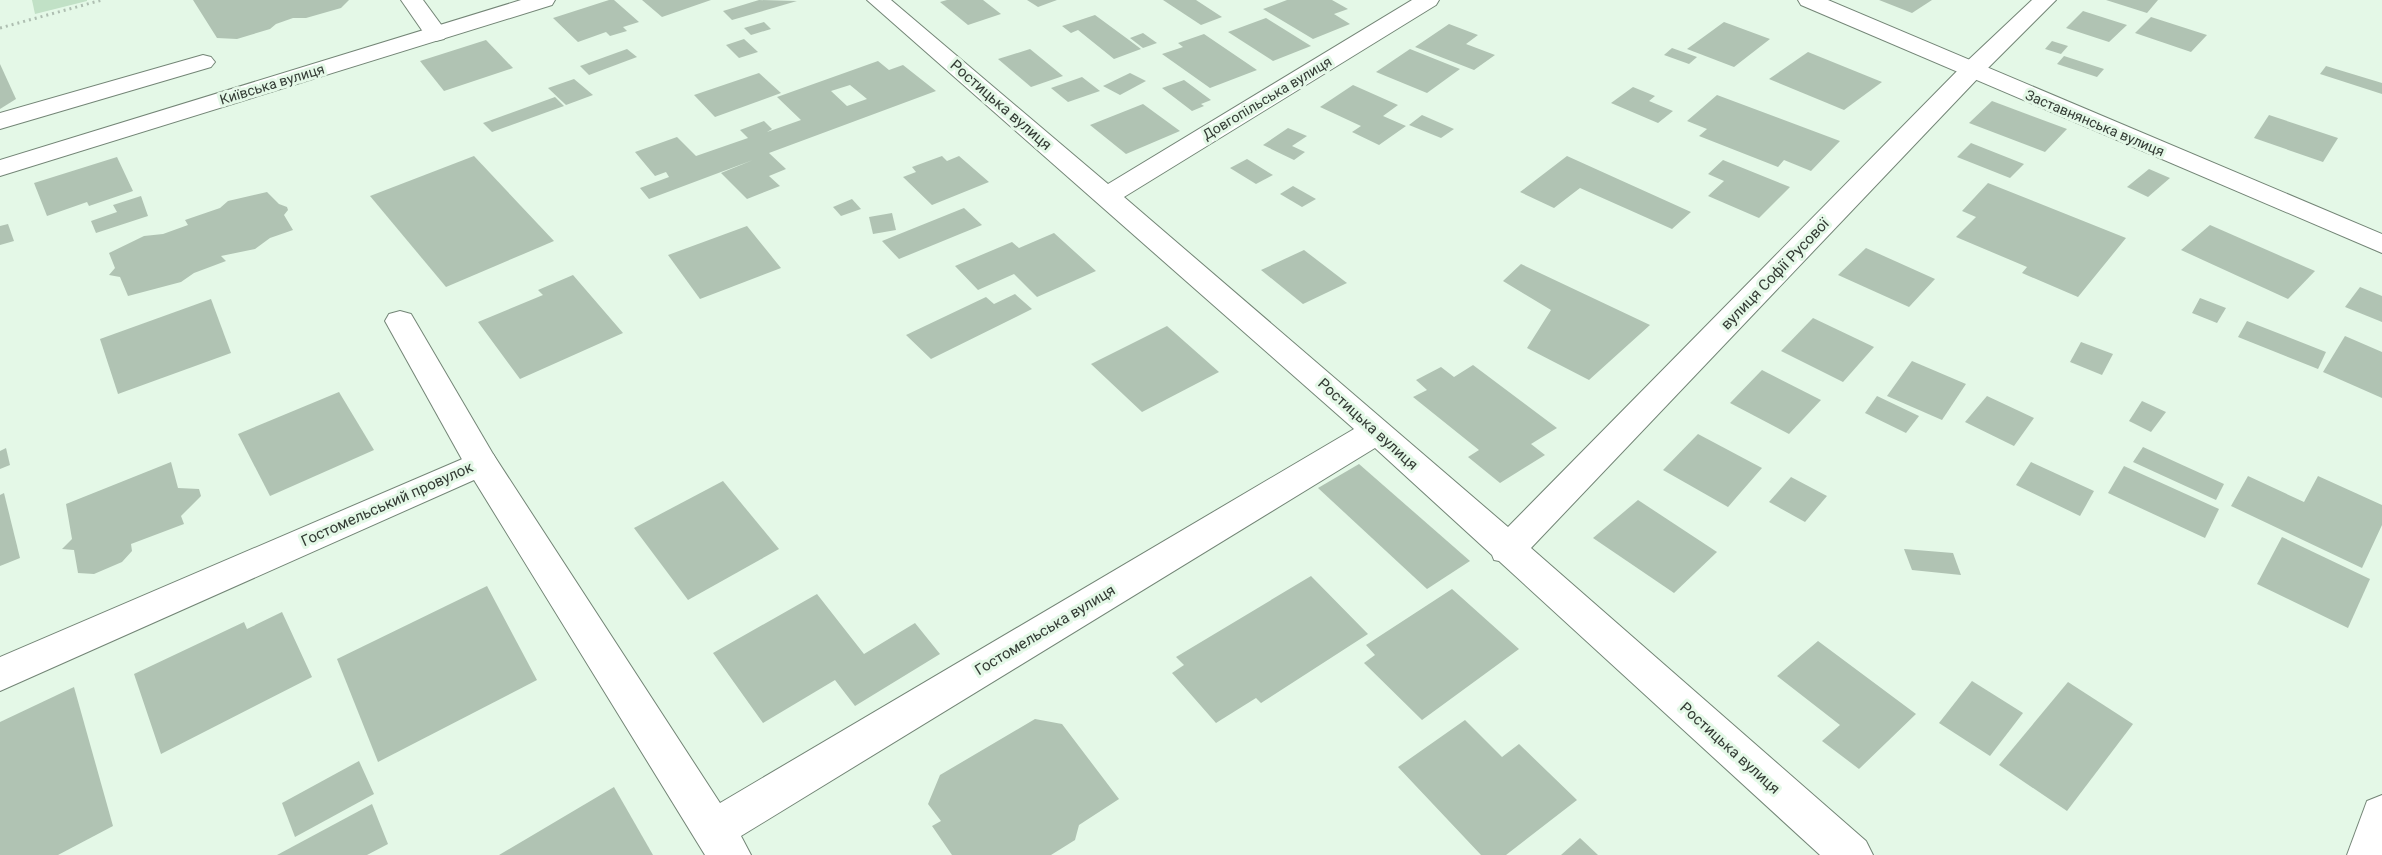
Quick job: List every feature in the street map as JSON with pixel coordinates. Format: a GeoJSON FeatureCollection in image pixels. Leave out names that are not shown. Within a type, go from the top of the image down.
{"type":"FeatureCollection","features":[{"type":"Feature","properties":{"kind":"street"},"geometry":{"type":"LineString","coordinates":[[412,0],[436,34]]}},
{"type":"Feature","properties":{"kind":"street","name":"Київська вулиця"},"geometry":{"type":"LineString","coordinates":[[0,168],[544,0]]}},
{"type":"Feature","properties":{"kind":"street","name":"Ростицька вулиця"},"geometry":{"type":"LineString","coordinates":[[878,0],[1377,431],[1507,550],[1851,855]]}},
{"type":"Feature","properties":{"kind":"street","name":"Довгопільська вулиця"},"geometry":{"type":"LineString","coordinates":[[1107,196],[1428,0]]}},
{"type":"Feature","properties":{"kind":"street","name":"Заставнянська вулиця"},"geometry":{"type":"LineString","coordinates":[[1809,0],[2382,244]]}},
{"type":"Feature","properties":{"kind":"street","name":"вулиця Софії Русової"},"geometry":{"type":"LineString","coordinates":[[1507,550],[1972,70],[2045,0]]}},
{"type":"Feature","properties":{"kind":"street"},"geometry":{"type":"LineString","coordinates":[[0,122],[203,62]]}},
{"type":"Feature","properties":{"kind":"street"},"geometry":{"type":"LineString","coordinates":[[400,321],[481,463]]}},
{"type":"Feature","properties":{"kind":"street","name":"Гостомельська вулиця"},"geometry":{"type":"LineString","coordinates":[[722,842],[1377,431]]}},
{"type":"Feature","properties":{"kind":"street","name":"Гостомельський провулок"},"geometry":{"type":"LineString","coordinates":[[0,675],[481,463],[722,842]]}},
{"type":"Feature","properties":{"kind":"street"},"geometry":{"type":"LineString","coordinates":[[2369,855],[2382,815]]}},
{"type":"Feature","properties":{"kind":"path"},"geometry":{"type":"LineString","coordinates":[[0,28],[102,0]]}},
{"type":"Feature","properties":{"kind":"green space"},"geometry":{"type":"Polygon","coordinates":[[[32,0],[87,0],[87,1],[35,14],[32,0]]]}},
{"type":"Feature","properties":{"kind":"building"},"geometry":{"type":"Polygon","coordinates":[[[193,0],[349,0],[341,8],[306,18],[293,18],[276,24],[270,29],[237,39],[217,38],[193,0]]]}},
{"type":"Feature","properties":{"kind":"building"},"geometry":{"type":"Polygon","coordinates":[[[614,0],[639,22],[623,27],[627,31],[610,36],[606,32],[578,42],[553,18],[614,0]]]}},
{"type":"Feature","properties":{"kind":"building"},"geometry":{"type":"Polygon","coordinates":[[[642,0],[711,0],[662,17],[642,0]]]}},
{"type":"Feature","properties":{"kind":"building"},"geometry":{"type":"Polygon","coordinates":[[[759,0],[797,1],[732,20],[723,11],[759,0]]]}},
{"type":"Feature","properties":{"kind":"building"},"geometry":{"type":"Polygon","coordinates":[[[983,0],[1001,14],[968,25],[940,2],[983,0]]]}},
{"type":"Feature","properties":{"kind":"building"},"geometry":{"type":"Polygon","coordinates":[[[1027,0],[1057,0],[1038,7],[1027,0]]]}},
{"type":"Feature","properties":{"kind":"building"},"geometry":{"type":"Polygon","coordinates":[[[1163,0],[1196,0],[1222,17],[1201,25],[1163,0]]]}},
{"type":"Feature","properties":{"kind":"building"},"geometry":{"type":"Polygon","coordinates":[[[1287,0],[1332,0],[1348,9],[1334,14],[1350,24],[1313,39],[1263,9],[1287,0]]]}},
{"type":"Feature","properties":{"kind":"building"},"geometry":{"type":"Polygon","coordinates":[[[1879,0],[1932,0],[1912,13],[1879,0]]]}},
{"type":"Feature","properties":{"kind":"building"},"geometry":{"type":"Polygon","coordinates":[[[2106,0],[2158,0],[2147,13],[2106,0]]]}},
{"type":"Feature","properties":{"kind":"building"},"geometry":{"type":"Polygon","coordinates":[[[2083,11],[2127,25],[2109,42],[2066,28],[2083,11]]]}},
{"type":"Feature","properties":{"kind":"building"},"geometry":{"type":"Polygon","coordinates":[[[1095,15],[1141,49],[1114,59],[1078,30],[1071,33],[1062,26],[1095,15]]]}},
{"type":"Feature","properties":{"kind":"building"},"geometry":{"type":"Polygon","coordinates":[[[2151,17],[2207,35],[2191,52],[2135,33],[2151,17]]]}},
{"type":"Feature","properties":{"kind":"building"},"geometry":{"type":"Polygon","coordinates":[[[1266,18],[1311,46],[1273,61],[1228,32],[1266,18]]]}},
{"type":"Feature","properties":{"kind":"building"},"geometry":{"type":"Polygon","coordinates":[[[764,22],[771,29],[751,35],[744,28],[764,22]]]}},
{"type":"Feature","properties":{"kind":"building"},"geometry":{"type":"Polygon","coordinates":[[[1724,22],[1770,39],[1734,67],[1687,49],[1724,22]]]}},
{"type":"Feature","properties":{"kind":"building"},"geometry":{"type":"Polygon","coordinates":[[[1449,24],[1478,35],[1466,44],[1495,55],[1474,70],[1415,47],[1449,24]]]}},
{"type":"Feature","properties":{"kind":"building"},"geometry":{"type":"Polygon","coordinates":[[[1143,33],[1157,43],[1143,48],[1130,38],[1143,33]]]}},
{"type":"Feature","properties":{"kind":"building"},"geometry":{"type":"Polygon","coordinates":[[[1204,34],[1257,70],[1210,88],[1162,54],[1183,47],[1178,43],[1204,34]]]}},
{"type":"Feature","properties":{"kind":"building"},"geometry":{"type":"Polygon","coordinates":[[[744,39],[758,52],[739,58],[726,45],[744,39]]]}},
{"type":"Feature","properties":{"kind":"building"},"geometry":{"type":"Polygon","coordinates":[[[486,40],[513,68],[444,91],[420,61],[486,40]]]}},
{"type":"Feature","properties":{"kind":"building"},"geometry":{"type":"Polygon","coordinates":[[[2052,41],[2068,46],[2061,54],[2045,49],[2052,41]]]}},
{"type":"Feature","properties":{"kind":"building"},"geometry":{"type":"Polygon","coordinates":[[[1672,48],[1697,57],[1689,64],[1664,55],[1672,48]]]}},
{"type":"Feature","properties":{"kind":"building"},"geometry":{"type":"Polygon","coordinates":[[[627,49],[637,57],[589,75],[580,66],[627,49]]]}},
{"type":"Feature","properties":{"kind":"building"},"geometry":{"type":"Polygon","coordinates":[[[1030,49],[1063,76],[1031,87],[998,59],[1030,49]]]}},
{"type":"Feature","properties":{"kind":"building"},"geometry":{"type":"Polygon","coordinates":[[[1410,49],[1460,69],[1427,93],[1376,72],[1410,49]]]}},
{"type":"Feature","properties":{"kind":"building"},"geometry":{"type":"Polygon","coordinates":[[[1808,52],[1882,82],[1844,110],[1769,79],[1808,52]]]}},
{"type":"Feature","properties":{"kind":"building"},"geometry":{"type":"Polygon","coordinates":[[[2064,56],[2104,69],[2097,77],[2057,64],[2064,56]]]}},
{"type":"Feature","properties":{"kind":"building"},"geometry":{"type":"Polygon","coordinates":[[[878,61],[889,70],[903,65],[936,91],[769,153],[786,169],[769,176],[780,186],[747,199],[721,173],[753,160],[649,199],[640,188],[669,177],[666,172],[655,176],[635,152],[677,137],[696,156],[748,138],[740,130],[764,121],[772,129],[767,132],[801,120],[777,97],[878,61]],[[850,85],[831,91],[847,106],[867,99],[850,85]]]}},
{"type":"Feature","properties":{"kind":"building"},"geometry":{"type":"Polygon","coordinates":[[[0,64],[16,99],[0,109],[0,64]]]}},
{"type":"Feature","properties":{"kind":"building"},"geometry":{"type":"Polygon","coordinates":[[[2326,66],[2382,83],[2382,94],[2320,74],[2326,66]]]}},
{"type":"Feature","properties":{"kind":"building"},"geometry":{"type":"Polygon","coordinates":[[[759,73],[781,93],[715,117],[694,95],[759,73]]]}},
{"type":"Feature","properties":{"kind":"building"},"geometry":{"type":"Polygon","coordinates":[[[1130,73],[1146,81],[1120,95],[1103,86],[1130,73]]]}},
{"type":"Feature","properties":{"kind":"building"},"geometry":{"type":"Polygon","coordinates":[[[1082,77],[1100,91],[1068,102],[1051,88],[1082,77]]]}},
{"type":"Feature","properties":{"kind":"building"},"geometry":{"type":"Polygon","coordinates":[[[574,79],[593,95],[566,105],[548,88],[574,79]]]}},
{"type":"Feature","properties":{"kind":"building"},"geometry":{"type":"Polygon","coordinates":[[[1184,80],[1211,100],[1192,111],[1162,88],[1184,80]]]}},
{"type":"Feature","properties":{"kind":"building"},"geometry":{"type":"Polygon","coordinates":[[[1353,85],[1398,105],[1383,116],[1406,126],[1379,145],[1352,132],[1361,126],[1320,107],[1353,85]]]}},
{"type":"Feature","properties":{"kind":"building"},"geometry":{"type":"Polygon","coordinates":[[[1633,87],[1655,96],[1649,101],[1673,111],[1658,123],[1611,103],[1633,87]]]}},
{"type":"Feature","properties":{"kind":"building"},"geometry":{"type":"Polygon","coordinates":[[[1717,95],[1840,141],[1811,171],[1784,160],[1778,167],[1699,136],[1707,129],[1687,121],[1717,95]]]}},
{"type":"Feature","properties":{"kind":"building"},"geometry":{"type":"Polygon","coordinates":[[[555,97],[564,106],[492,132],[483,123],[555,97]]]}},
{"type":"Feature","properties":{"kind":"building"},"geometry":{"type":"Polygon","coordinates":[[[1992,101],[2067,129],[2045,152],[1969,123],[1992,101]]]}},
{"type":"Feature","properties":{"kind":"building"},"geometry":{"type":"Polygon","coordinates":[[[1143,104],[1180,131],[1126,154],[1090,125],[1143,104]]]}},
{"type":"Feature","properties":{"kind":"building"},"geometry":{"type":"Polygon","coordinates":[[[1422,115],[1454,129],[1441,138],[1409,125],[1422,115]]]}},
{"type":"Feature","properties":{"kind":"building"},"geometry":{"type":"Polygon","coordinates":[[[2269,115],[2338,138],[2323,162],[2254,138],[2269,115]]]}},
{"type":"Feature","properties":{"kind":"building"},"geometry":{"type":"Polygon","coordinates":[[[1288,128],[1307,136],[1292,146],[1305,152],[1294,160],[1263,145],[1288,128]]]}},
{"type":"Feature","properties":{"kind":"building"},"geometry":{"type":"Polygon","coordinates":[[[1971,143],[2024,164],[2010,178],[1957,157],[1971,143]]]}},
{"type":"Feature","properties":{"kind":"building"},"geometry":{"type":"Polygon","coordinates":[[[474,156],[554,241],[446,287],[370,196],[474,156]]]}},
{"type":"Feature","properties":{"kind":"building"},"geometry":{"type":"Polygon","coordinates":[[[942,156],[947,161],[959,156],[989,182],[932,205],[903,177],[916,172],[912,167],[942,156]]]}},
{"type":"Feature","properties":{"kind":"building"},"geometry":{"type":"Polygon","coordinates":[[[1567,156],[1691,212],[1672,229],[1580,188],[1554,208],[1520,192],[1567,156]]]}},
{"type":"Feature","properties":{"kind":"building"},"geometry":{"type":"Polygon","coordinates":[[[117,157],[133,191],[89,206],[87,202],[47,216],[34,183],[117,157]]]}},
{"type":"Feature","properties":{"kind":"building"},"geometry":{"type":"Polygon","coordinates":[[[1247,159],[1273,175],[1256,184],[1230,168],[1247,159]]]}},
{"type":"Feature","properties":{"kind":"building"},"geometry":{"type":"Polygon","coordinates":[[[1723,160],[1790,187],[1759,218],[1708,196],[1724,181],[1708,174],[1723,160]]]}},
{"type":"Feature","properties":{"kind":"building"},"geometry":{"type":"Polygon","coordinates":[[[2149,169],[2170,178],[2148,197],[2127,187],[2149,169]]]}},
{"type":"Feature","properties":{"kind":"building"},"geometry":{"type":"Polygon","coordinates":[[[1988,183],[2126,238],[2078,297],[2022,273],[2027,267],[1956,237],[1976,217],[1962,211],[1988,183]]]}},
{"type":"Feature","properties":{"kind":"building"},"geometry":{"type":"Polygon","coordinates":[[[1293,186],[1316,199],[1302,207],[1280,194],[1293,186]]]}},
{"type":"Feature","properties":{"kind":"building"},"geometry":{"type":"Polygon","coordinates":[[[267,192],[279,204],[287,207],[288,210],[284,215],[293,230],[270,238],[255,249],[221,256],[226,261],[194,273],[181,282],[128,296],[120,277],[109,275],[115,268],[109,253],[144,236],[163,234],[188,225],[185,220],[220,208],[228,201],[267,192]]]}},
{"type":"Feature","properties":{"kind":"building"},"geometry":{"type":"Polygon","coordinates":[[[141,196],[148,216],[96,233],[91,221],[117,212],[113,205],[141,196]]]}},
{"type":"Feature","properties":{"kind":"building"},"geometry":{"type":"Polygon","coordinates":[[[852,199],[861,209],[841,216],[833,207],[852,199]]]}},
{"type":"Feature","properties":{"kind":"building"},"geometry":{"type":"Polygon","coordinates":[[[964,208],[982,225],[899,259],[882,241],[964,208]]]}},
{"type":"Feature","properties":{"kind":"building"},"geometry":{"type":"Polygon","coordinates":[[[892,213],[896,230],[873,234],[869,217],[892,213]]]}},
{"type":"Feature","properties":{"kind":"building"},"geometry":{"type":"Polygon","coordinates":[[[8,224],[14,241],[0,245],[0,226],[8,224]]]}},
{"type":"Feature","properties":{"kind":"building"},"geometry":{"type":"Polygon","coordinates":[[[2210,225],[2315,271],[2288,299],[2181,250],[2210,225]]]}},
{"type":"Feature","properties":{"kind":"building"},"geometry":{"type":"Polygon","coordinates":[[[747,226],[781,268],[700,299],[668,255],[747,226]]]}},
{"type":"Feature","properties":{"kind":"building"},"geometry":{"type":"Polygon","coordinates":[[[1054,233],[1096,271],[1037,297],[1014,274],[978,290],[955,266],[1012,242],[1019,248],[1054,233]]]}},
{"type":"Feature","properties":{"kind":"building"},"geometry":{"type":"Polygon","coordinates":[[[1866,248],[1935,279],[1909,307],[1838,275],[1866,248]]]}},
{"type":"Feature","properties":{"kind":"building"},"geometry":{"type":"Polygon","coordinates":[[[1304,250],[1347,283],[1303,304],[1261,270],[1304,250]]]}},
{"type":"Feature","properties":{"kind":"building"},"geometry":{"type":"Polygon","coordinates":[[[1521,264],[1650,325],[1589,380],[1527,348],[1551,310],[1503,281],[1521,264]]]}},
{"type":"Feature","properties":{"kind":"building"},"geometry":{"type":"Polygon","coordinates":[[[573,275],[623,333],[520,379],[478,322],[543,295],[538,290],[573,275]]]}},
{"type":"Feature","properties":{"kind":"building"},"geometry":{"type":"Polygon","coordinates":[[[2360,287],[2382,296],[2382,322],[2345,307],[2360,287]]]}},
{"type":"Feature","properties":{"kind":"building"},"geometry":{"type":"Polygon","coordinates":[[[1015,294],[1032,309],[931,359],[906,335],[986,297],[994,304],[1015,294]]]}},
{"type":"Feature","properties":{"kind":"building"},"geometry":{"type":"Polygon","coordinates":[[[2200,298],[2226,308],[2217,323],[2192,313],[2200,298]]]}},
{"type":"Feature","properties":{"kind":"building"},"geometry":{"type":"Polygon","coordinates":[[[211,299],[231,353],[118,394],[100,339],[211,299]]]}},
{"type":"Feature","properties":{"kind":"building"},"geometry":{"type":"Polygon","coordinates":[[[1813,318],[1874,347],[1843,382],[1781,351],[1813,318]]]}},
{"type":"Feature","properties":{"kind":"building"},"geometry":{"type":"Polygon","coordinates":[[[2247,321],[2326,352],[2318,369],[2238,337],[2247,321]]]}},
{"type":"Feature","properties":{"kind":"building"},"geometry":{"type":"Polygon","coordinates":[[[1167,326],[1219,372],[1142,412],[1091,364],[1167,326]]]}},
{"type":"Feature","properties":{"kind":"building"},"geometry":{"type":"Polygon","coordinates":[[[2345,336],[2382,352],[2382,398],[2323,372],[2345,336]]]}},
{"type":"Feature","properties":{"kind":"building"},"geometry":{"type":"Polygon","coordinates":[[[2081,342],[2113,354],[2102,375],[2070,362],[2081,342]]]}},
{"type":"Feature","properties":{"kind":"building"},"geometry":{"type":"Polygon","coordinates":[[[1912,361],[1966,384],[1942,420],[1887,396],[1912,361]]]}},
{"type":"Feature","properties":{"kind":"building"},"geometry":{"type":"Polygon","coordinates":[[[1473,365],[1557,428],[1531,444],[1545,455],[1500,483],[1468,457],[1479,450],[1413,397],[1427,390],[1416,380],[1441,367],[1454,377],[1473,365]]]}},
{"type":"Feature","properties":{"kind":"building"},"geometry":{"type":"Polygon","coordinates":[[[1762,370],[1821,400],[1789,434],[1730,403],[1762,370]]]}},
{"type":"Feature","properties":{"kind":"building"},"geometry":{"type":"Polygon","coordinates":[[[339,392],[374,450],[270,496],[238,434],[339,392]]]}},
{"type":"Feature","properties":{"kind":"building"},"geometry":{"type":"Polygon","coordinates":[[[1877,396],[1919,416],[1906,433],[1865,413],[1877,396]]]}},
{"type":"Feature","properties":{"kind":"building"},"geometry":{"type":"Polygon","coordinates":[[[1987,396],[2034,418],[2014,446],[1965,422],[1987,396]]]}},
{"type":"Feature","properties":{"kind":"building"},"geometry":{"type":"Polygon","coordinates":[[[2142,401],[2166,412],[2151,432],[2129,421],[2142,401]]]}},
{"type":"Feature","properties":{"kind":"building"},"geometry":{"type":"Polygon","coordinates":[[[1698,434],[1762,468],[1728,507],[1663,470],[1698,434]]]}},
{"type":"Feature","properties":{"kind":"building"},"geometry":{"type":"Polygon","coordinates":[[[2143,447],[2224,484],[2216,500],[2133,462],[2143,447]]]}},
{"type":"Feature","properties":{"kind":"building"},"geometry":{"type":"Polygon","coordinates":[[[6,448],[10,465],[0,469],[0,451],[6,448]]]}},
{"type":"Feature","properties":{"kind":"building"},"geometry":{"type":"Polygon","coordinates":[[[171,462],[178,488],[199,489],[201,496],[181,516],[184,524],[131,544],[132,551],[122,562],[94,574],[78,573],[74,550],[62,549],[72,539],[66,504],[171,462]]]}},
{"type":"Feature","properties":{"kind":"building"},"geometry":{"type":"Polygon","coordinates":[[[2031,462],[2094,491],[2080,516],[2016,485],[2031,462]]]}},
{"type":"Feature","properties":{"kind":"building"},"geometry":{"type":"Polygon","coordinates":[[[1359,464],[1470,561],[1427,589],[1318,488],[1359,464]]]}},
{"type":"Feature","properties":{"kind":"building"},"geometry":{"type":"Polygon","coordinates":[[[2124,466],[2219,509],[2205,538],[2108,493],[2124,466]]]}},
{"type":"Feature","properties":{"kind":"building"},"geometry":{"type":"Polygon","coordinates":[[[2248,476],[2304,502],[2318,476],[2382,505],[2382,525],[2362,568],[2231,506],[2248,476]]]}},
{"type":"Feature","properties":{"kind":"building"},"geometry":{"type":"Polygon","coordinates":[[[1791,477],[1827,496],[1805,522],[1769,502],[1791,477]]]}},
{"type":"Feature","properties":{"kind":"building"},"geometry":{"type":"Polygon","coordinates":[[[723,481],[779,549],[688,600],[634,528],[723,481]]]}},
{"type":"Feature","properties":{"kind":"building"},"geometry":{"type":"Polygon","coordinates":[[[4,493],[20,558],[0,566],[0,495],[4,493]]]}},
{"type":"Feature","properties":{"kind":"building"},"geometry":{"type":"Polygon","coordinates":[[[1638,500],[1717,552],[1674,593],[1593,538],[1638,500]]]}},
{"type":"Feature","properties":{"kind":"building"},"geometry":{"type":"Polygon","coordinates":[[[2282,537],[2370,579],[2348,628],[2257,584],[2282,537]]]}},
{"type":"Feature","properties":{"kind":"building"},"geometry":{"type":"Polygon","coordinates":[[[1904,549],[1953,553],[1961,575],[1912,570],[1904,549]]]}},
{"type":"Feature","properties":{"kind":"building"},"geometry":{"type":"Polygon","coordinates":[[[1311,576],[1368,634],[1261,703],[1256,698],[1216,723],[1172,673],[1184,665],[1176,657],[1311,576]]]}},
{"type":"Feature","properties":{"kind":"building"},"geometry":{"type":"Polygon","coordinates":[[[487,586],[537,680],[378,762],[337,659],[487,586]]]}},
{"type":"Feature","properties":{"kind":"building"},"geometry":{"type":"Polygon","coordinates":[[[1452,589],[1519,649],[1422,720],[1364,663],[1375,655],[1366,645],[1452,589]]]}},
{"type":"Feature","properties":{"kind":"building"},"geometry":{"type":"Polygon","coordinates":[[[817,594],[864,654],[915,623],[940,654],[855,706],[835,680],[763,723],[713,653],[817,594]]]}},
{"type":"Feature","properties":{"kind":"building"},"geometry":{"type":"Polygon","coordinates":[[[282,612],[312,677],[161,754],[134,674],[244,622],[247,629],[282,612]]]}},
{"type":"Feature","properties":{"kind":"building"},"geometry":{"type":"Polygon","coordinates":[[[1818,641],[1916,714],[1859,769],[1822,741],[1840,725],[1777,676],[1818,641]]]}},
{"type":"Feature","properties":{"kind":"building"},"geometry":{"type":"Polygon","coordinates":[[[1972,681],[2023,713],[1990,756],[1939,723],[1972,681]]]}},
{"type":"Feature","properties":{"kind":"building"},"geometry":{"type":"Polygon","coordinates":[[[2068,682],[2133,724],[2067,811],[1999,765],[2068,682]]]}},
{"type":"Feature","properties":{"kind":"building"},"geometry":{"type":"Polygon","coordinates":[[[74,687],[113,826],[58,855],[0,855],[0,722],[74,687]]]}},
{"type":"Feature","properties":{"kind":"building"},"geometry":{"type":"Polygon","coordinates":[[[1035,719],[1062,724],[1119,799],[1079,825],[1075,840],[1051,855],[952,855],[932,826],[941,821],[928,804],[940,775],[1035,719]]]}},
{"type":"Feature","properties":{"kind":"building"},"geometry":{"type":"Polygon","coordinates":[[[1465,720],[1502,757],[1519,744],[1577,800],[1506,855],[1481,855],[1398,767],[1465,720]]]}},
{"type":"Feature","properties":{"kind":"building"},"geometry":{"type":"Polygon","coordinates":[[[359,761],[374,794],[295,837],[282,803],[359,761]]]}},
{"type":"Feature","properties":{"kind":"building"},"geometry":{"type":"Polygon","coordinates":[[[614,787],[653,855],[499,855],[614,787]]]}},
{"type":"Feature","properties":{"kind":"building"},"geometry":{"type":"Polygon","coordinates":[[[372,804],[388,844],[367,855],[277,855],[372,804]]]}},
{"type":"Feature","properties":{"kind":"building"},"geometry":{"type":"Polygon","coordinates":[[[1580,838],[1598,855],[1561,855],[1580,838]]]}}]}
